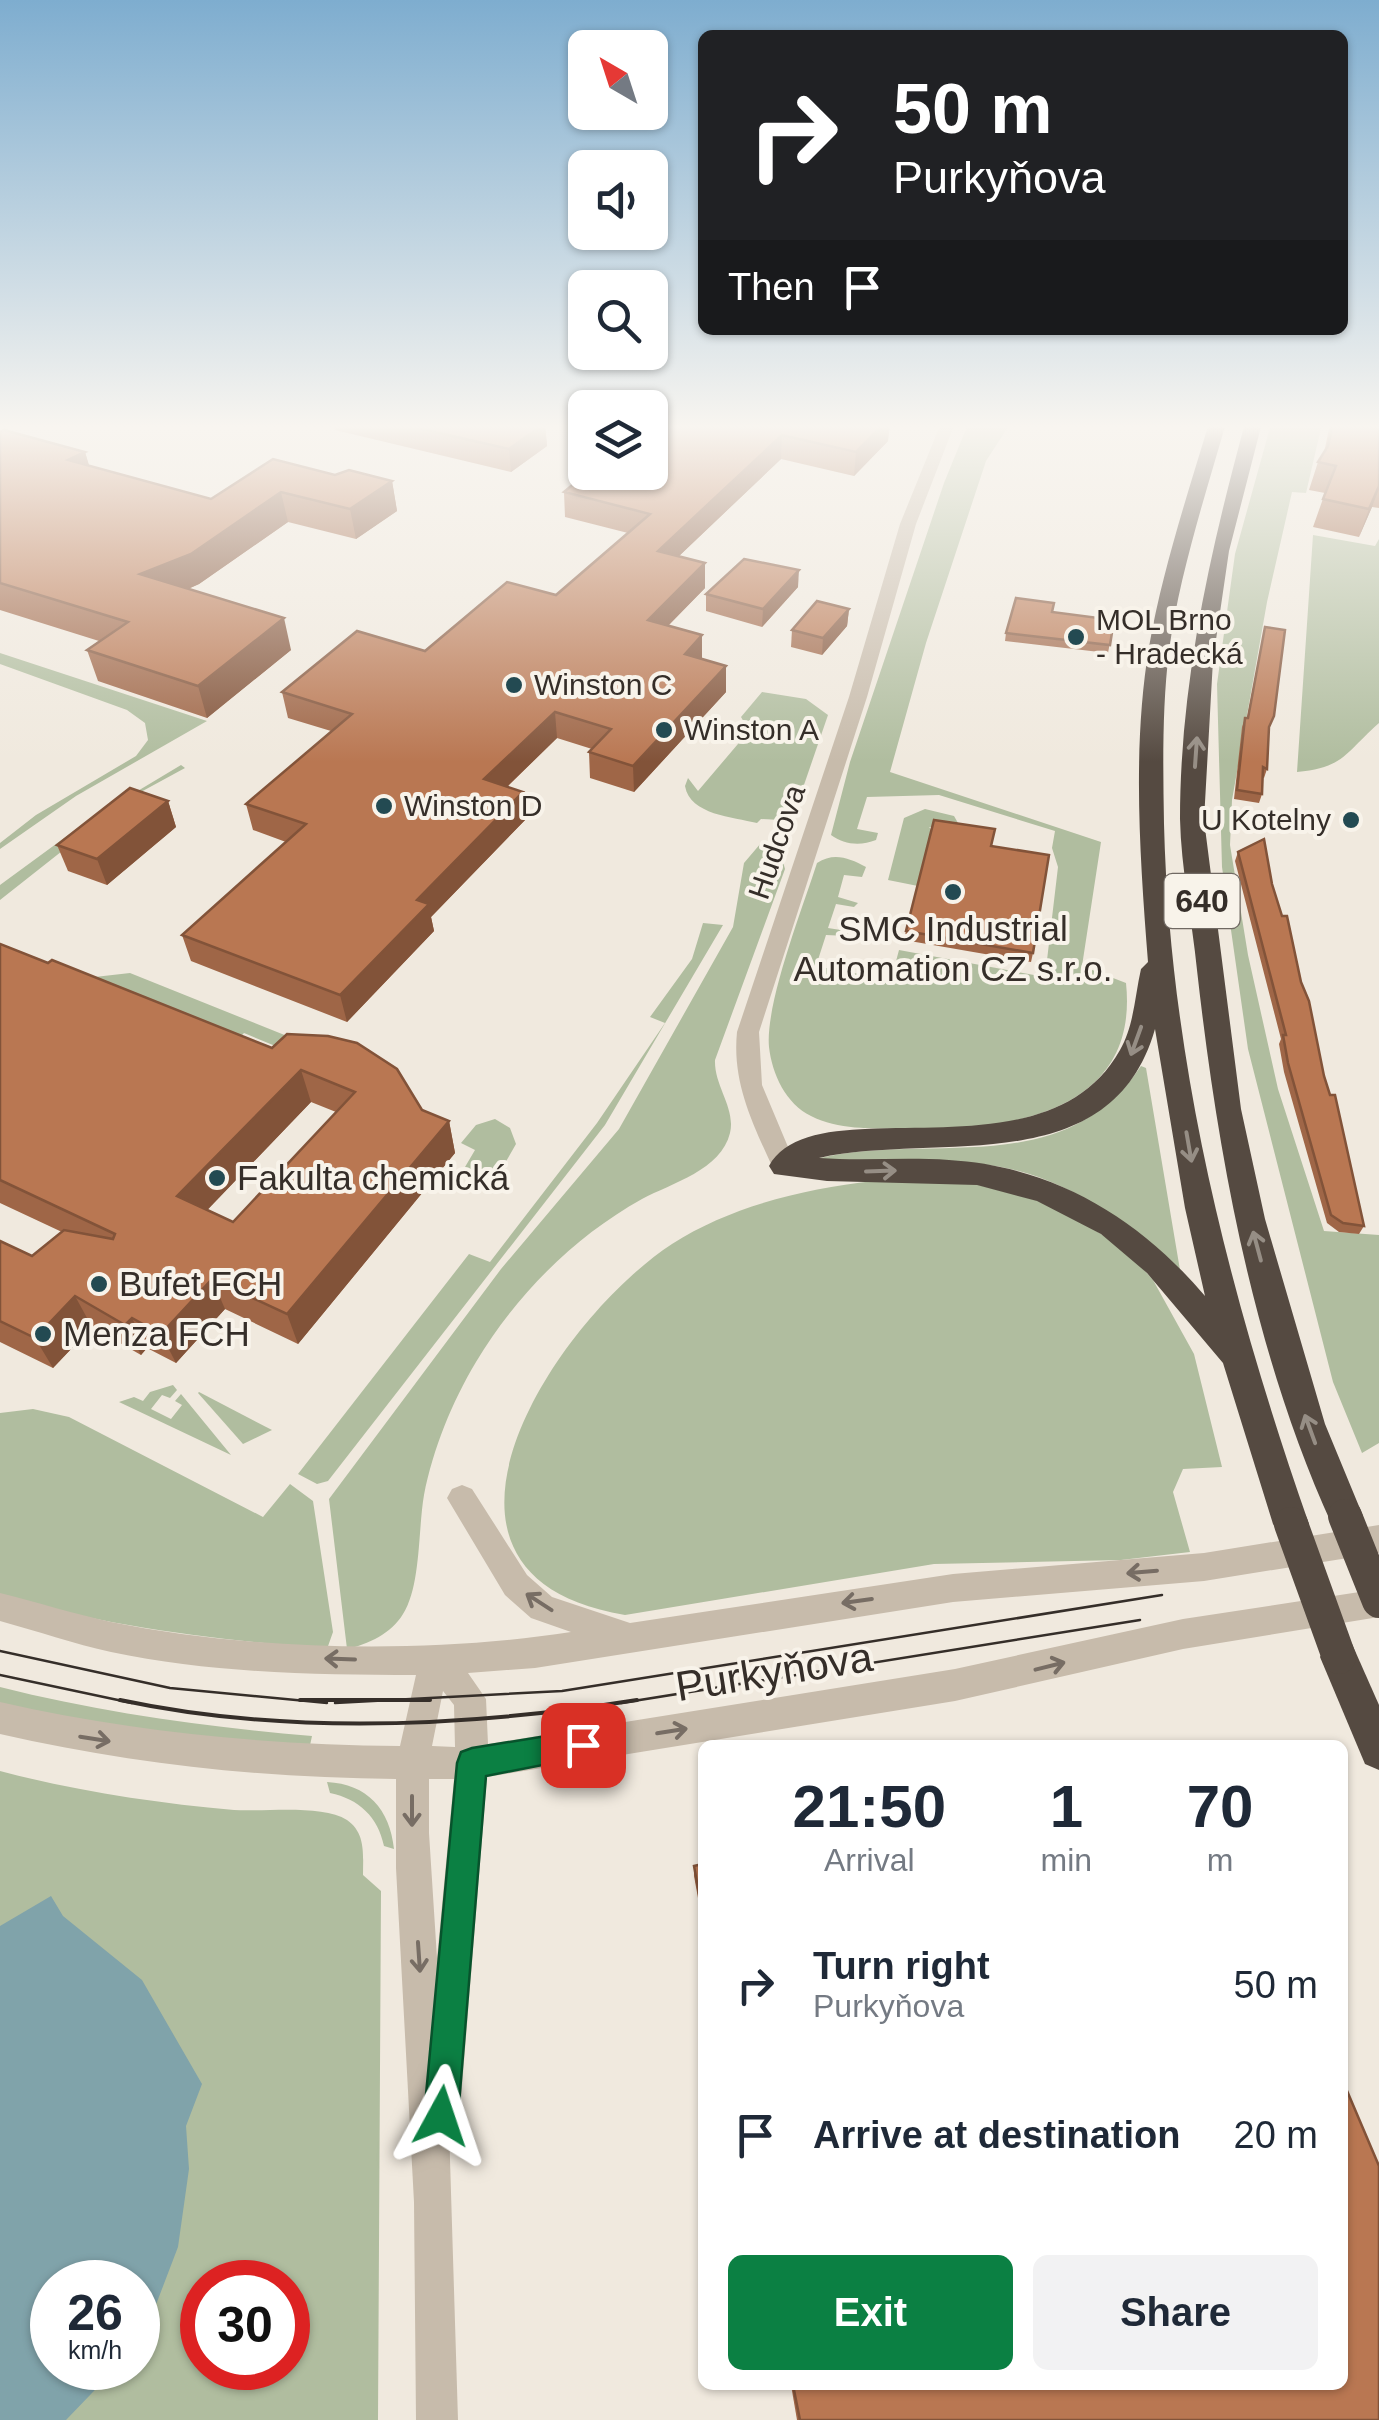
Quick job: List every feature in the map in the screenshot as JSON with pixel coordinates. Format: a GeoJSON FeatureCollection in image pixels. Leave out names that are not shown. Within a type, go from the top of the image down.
{"type":"FeatureCollection","features":[{"type":"Feature","properties":{"kind":"highway","name":"640"},"geometry":{"type":"LineString","coordinates":[[1189,536],[1158,652],[1149,774],[1158,946],[1203,1220],[1257,1430],[1340,1657],[1379,1750]]}},
{"type":"Feature","properties":{"kind":"highway","name":"640"},"geometry":{"type":"LineString","coordinates":[[1224,536],[1203,660],[1192,820],[1227,1109],[1250,1219],[1308,1424],[1379,1602]]}},
{"type":"Feature","properties":{"kind":"highway"},"geometry":{"type":"LineString","coordinates":[[784,1166],[814,1148],[879,1140],[1001,1136],[1067,1116],[1093,1100],[1116,1078],[1133,1053],[1158,946]]}},
{"type":"Feature","properties":{"kind":"highway"},"geometry":{"type":"LineString","coordinates":[[784,1166],[832,1173],[956,1171],[1023,1184],[1086,1210],[1134,1242],[1237,1356]]}},
{"type":"Feature","properties":{"kind":"street","name":"Hudcova"},"geometry":{"type":"LineString","coordinates":[[784,1166],[746,1080],[748,1032],[858,697],[905,536]]}},
{"type":"Feature","properties":{"kind":"street"},"geometry":{"type":"LineString","coordinates":[[462,1498],[516,1586],[542,1608],[630,1638]]}},
{"type":"Feature","properties":{"kind":"street","name":"Purkyňova"},"geometry":{"type":"LineString","coordinates":[[0,1607],[112,1637],[222,1652],[338,1660],[437,1660],[535,1653],[954,1588],[1204,1567],[1379,1538]]}},
{"type":"Feature","properties":{"kind":"street","name":"Purkyňova"},"geometry":{"type":"LineString","coordinates":[[0,1718],[94,1739],[170,1749],[319,1762],[472,1763],[955,1685],[1039,1670],[1183,1634],[1379,1602]]}},
{"type":"Feature","properties":{"kind":"street"},"geometry":{"type":"LineString","coordinates":[[434,2191],[472,1763],[470,1699],[437,1660],[421,1701],[412,1763],[412,1859],[434,2191],[437,2420]]}},
{"type":"Feature","properties":{"kind":"green space"},"geometry":{"type":"Polygon","coordinates":[[[926,536],[961,536],[890,772],[1101,842],[1082,966],[1126,983],[1124,1028],[1111,1062],[1088,1088],[1057,1107],[1020,1119],[940,1129],[843,1126],[811,1116],[788,1096],[773,1067],[769,1029],[779,981],[817,863],[842,858],[866,867],[862,877],[844,875],[838,897],[858,903],[854,907],[836,904],[828,928],[847,931],[848,936],[826,935],[816,966],[891,980],[899,950],[1045,977],[1058,867],[1052,848],[1055,831],[939,795],[867,797],[857,829],[878,833],[876,840],[853,844],[841,841],[831,835],[850,762],[926,536]]]}},
{"type":"Feature","properties":{"kind":"green space"},"geometry":{"type":"Polygon","coordinates":[[[1240,536],[1282,536],[1232,800],[1230,845],[1248,955],[1278,1089],[1324,1231],[1379,1235],[1379,1443],[1362,1453],[1333,1382],[1248,1049],[1222,867],[1217,684],[1240,536]]]}},
{"type":"Feature","properties":{"kind":"green space"},"geometry":{"type":"Polygon","coordinates":[[[1313,536],[1375,546],[1379,539],[1379,723],[1335,762],[1297,772],[1313,536]]]}},
{"type":"Feature","properties":{"kind":"green space"},"geometry":{"type":"Polygon","coordinates":[[[0,653],[207,721],[76,796],[0,849],[0,843],[36,815],[136,756],[148,740],[145,723],[127,710],[0,664],[0,653]]]}},
{"type":"Feature","properties":{"kind":"green space"},"geometry":{"type":"Polygon","coordinates":[[[762,692],[806,699],[828,715],[795,811],[782,820],[761,819],[757,823],[704,809],[689,796],[685,786],[688,778],[698,791],[749,731],[741,717],[762,692]]]}},
{"type":"Feature","properties":{"kind":"green space"},"geometry":{"type":"Polygon","coordinates":[[[181,765],[185,768],[128,799],[0,900],[0,885],[86,822],[181,765]]]}},
{"type":"Feature","properties":{"kind":"green space"},"geometry":{"type":"Polygon","coordinates":[[[925,809],[954,816],[962,830],[929,827],[932,830],[918,886],[888,880],[904,818],[925,809]]]}},
{"type":"Feature","properties":{"kind":"green space"},"geometry":{"type":"Polygon","coordinates":[[[761,843],[780,851],[785,869],[715,1060],[730,1115],[725,1146],[694,1174],[642,1199],[593,1231],[549,1269],[510,1313],[467,1377],[438,1443],[424,1495],[409,1602],[386,1633],[347,1649],[329,1499],[501,1269],[619,1129],[733,927],[744,863],[761,843]]]}},
{"type":"Feature","properties":{"kind":"green space"},"geometry":{"type":"Polygon","coordinates":[[[703,923],[723,925],[605,1125],[328,1481],[317,1484],[298,1474],[469,1254],[490,1262],[597,1123],[665,1023],[650,1017],[692,959],[703,923]]]}},
{"type":"Feature","properties":{"kind":"green space"},"geometry":{"type":"Polygon","coordinates":[[[130,973],[292,1038],[285,1050],[244,1033],[224,1054],[86,978],[130,973]]]}},
{"type":"Feature","properties":{"kind":"green space"},"geometry":{"type":"Polygon","coordinates":[[[1141,1066],[1146,1068],[1180,1270],[1088,1200],[1035,1176],[978,1164],[816,1159],[859,1152],[992,1146],[1034,1139],[1073,1126],[1109,1102],[1141,1066]]]}},
{"type":"Feature","properties":{"kind":"green space"},"geometry":{"type":"Polygon","coordinates":[[[495,1119],[510,1128],[516,1144],[496,1179],[465,1167],[475,1150],[461,1143],[476,1125],[495,1119]]]}},
{"type":"Feature","properties":{"kind":"green space"},"geometry":{"type":"Polygon","coordinates":[[[873,1181],[968,1182],[1058,1206],[1127,1251],[1153,1280],[1194,1354],[1222,1467],[1183,1469],[1173,1492],[1190,1552],[1121,1560],[934,1564],[625,1615],[554,1591],[516,1552],[504,1501],[515,1444],[542,1385],[581,1329],[626,1281],[695,1231],[769,1201],[873,1181]]]}},
{"type":"Feature","properties":{"kind":"green space"},"geometry":{"type":"Polygon","coordinates":[[[173,1385],[177,1390],[170,1398],[162,1395],[151,1409],[171,1419],[182,1405],[175,1401],[181,1394],[231,1455],[119,1402],[134,1397],[143,1401],[150,1392],[173,1385]]]}},
{"type":"Feature","properties":{"kind":"green space"},"geometry":{"type":"Polygon","coordinates":[[[199,1392],[272,1430],[243,1444],[199,1392]]]}},
{"type":"Feature","properties":{"kind":"green space"},"geometry":{"type":"Polygon","coordinates":[[[33,1409],[69,1417],[263,1517],[290,1484],[313,1501],[333,1632],[327,1649],[162,1631],[0,1595],[0,1413],[33,1409]]]}},
{"type":"Feature","properties":{"kind":"green space"},"geometry":{"type":"Polygon","coordinates":[[[0,1687],[155,1718],[312,1736],[309,1750],[184,1740],[0,1704],[0,1687]]]}},
{"type":"Feature","properties":{"kind":"green space"},"geometry":{"type":"Polygon","coordinates":[[[0,1771],[145,1800],[234,1810],[323,1812],[347,1820],[358,1831],[363,1875],[381,1891],[378,2420],[0,2420],[0,1771]]]}},
{"type":"Feature","properties":{"kind":"green space"},"geometry":{"type":"Polygon","coordinates":[[[327,1782],[354,1788],[374,1801],[387,1822],[394,1849],[384,1846],[366,1811],[330,1793],[327,1782]]]}},
{"type":"Feature","properties":{"kind":"water"},"geometry":{"type":"Polygon","coordinates":[[[51,1896],[63,1916],[142,1980],[202,2084],[186,2126],[189,2169],[178,2247],[160,2294],[160,2260],[30,2260],[30,2390],[95,2390],[66,2420],[0,2420],[0,1926],[51,1896]]]}},
{"type":"Feature","properties":{"kind":"building"},"geometry":{"type":"Polygon","coordinates":[[[0,536],[217,536],[191,554],[140,574],[284,618],[198,686],[87,650],[128,622],[0,583],[0,536]]]}},
{"type":"Feature","properties":{"kind":"building"},"geometry":{"type":"Polygon","coordinates":[[[625,536],[674,536],[658,551],[705,563],[648,620],[702,635],[685,654],[726,666],[633,766],[589,752],[611,729],[555,712],[484,779],[523,792],[417,900],[429,904],[340,995],[182,935],[306,824],[246,804],[352,714],[282,692],[357,631],[425,651],[507,582],[556,595],[625,536]]]}},
{"type":"Feature","properties":{"kind":"building"},"geometry":{"type":"Polygon","coordinates":[[[744,559],[799,570],[763,609],[706,594],[744,559]]]}},
{"type":"Feature","properties":{"kind":"building"},"geometry":{"type":"Polygon","coordinates":[[[1016,598],[1054,603],[1052,612],[1114,620],[1110,645],[1006,633],[1016,598]]]}},
{"type":"Feature","properties":{"kind":"building"},"geometry":{"type":"Polygon","coordinates":[[[817,601],[849,609],[823,638],[792,630],[817,601]]]}},
{"type":"Feature","properties":{"kind":"building"},"geometry":{"type":"Polygon","coordinates":[[[1265,627],[1285,630],[1262,794],[1237,790],[1245,718],[1265,627]]]}},
{"type":"Feature","properties":{"kind":"building"},"geometry":{"type":"Polygon","coordinates":[[[130,788],[168,801],[97,859],[57,845],[130,788]]]}},
{"type":"Feature","properties":{"kind":"building"},"geometry":{"type":"Polygon","coordinates":[[[934,820],[995,829],[991,846],[1049,855],[1033,953],[906,931],[934,820]]]}},
{"type":"Feature","properties":{"kind":"building"},"geometry":{"type":"Polygon","coordinates":[[[1264,839],[1272,884],[1282,916],[1287,916],[1309,1001],[1324,1076],[1330,1095],[1335,1095],[1364,1226],[1343,1223],[1331,1215],[1288,1063],[1286,1035],[1238,852],[1264,839]]]}},
{"type":"Feature","properties":{"kind":"building","name":"Fakulta chemická"},"geometry":{"type":"Polygon","coordinates":[[[0,944],[48,963],[52,960],[272,1048],[287,1034],[328,1036],[357,1043],[397,1069],[422,1110],[449,1121],[287,1314],[212,1279],[161,1334],[132,1318],[125,1325],[75,1296],[35,1338],[0,1321],[0,1241],[32,1256],[64,1230],[113,1239],[115,1234],[0,1180],[0,944]],[[301,1070],[177,1196],[233,1222],[355,1092],[301,1070]]]}},
{"type":"Feature","properties":{"kind":"building"},"geometry":{"type":"Polygon","coordinates":[[[1348,2093],[1379,2166],[1379,2420],[800,2420],[794,2390],[1348,2390],[1348,2093]]]}},
{"type":"Feature","properties":{"kind":"tram line"},"geometry":{"type":"LineString","coordinates":[[392,1700],[562,1691],[1162,1595]]}},
{"type":"Feature","properties":{"kind":"tram line"},"geometry":{"type":"LineString","coordinates":[[621,1703],[1140,1620]]}},
{"type":"Feature","properties":{"kind":"tram line"},"geometry":{"type":"LineString","coordinates":[[0,1651],[170,1688],[327,1703]]}},
{"type":"Feature","properties":{"kind":"tram line"},"geometry":{"type":"LineString","coordinates":[[0,1675],[132,1703]]}},
{"type":"Feature","properties":{"kind":"tram line"},"geometry":{"type":"LineString","coordinates":[[120,1700],[248,1719],[378,1724],[508,1716],[637,1700]]}},
{"type":"Feature","properties":{"kind":"tram line"},"geometry":{"type":"LineString","coordinates":[[300,1700],[392,1700]]}},
{"type":"Feature","properties":{"kind":"tram line"},"geometry":{"type":"LineString","coordinates":[[335,1703],[392,1700]]}},
{"type":"Feature","properties":{"kind":"tram line"},"geometry":{"type":"LineString","coordinates":[[392,1700],[430,1700]]}},
{"type":"Feature","properties":{"kind":"place","name":"MOL Brno - Hradecká"},"geometry":{"type":"Point","coordinates":[1076,637]}},
{"type":"Feature","properties":{"kind":"place","name":"Winston C"},"geometry":{"type":"Point","coordinates":[514,685]}},
{"type":"Feature","properties":{"kind":"place","name":"Winston A"},"geometry":{"type":"Point","coordinates":[664,730]}},
{"type":"Feature","properties":{"kind":"place","name":"Winston D"},"geometry":{"type":"Point","coordinates":[384,806]}},
{"type":"Feature","properties":{"kind":"place","name":"U Kotelny"},"geometry":{"type":"Point","coordinates":[1351,820]}},
{"type":"Feature","properties":{"kind":"place","name":"SMC Industrial Automation CZ s.r.o."},"geometry":{"type":"Point","coordinates":[953,892]}},
{"type":"Feature","properties":{"kind":"place","name":"Fakulta chemická"},"geometry":{"type":"Point","coordinates":[217,1178]}},
{"type":"Feature","properties":{"kind":"place","name":"Bufet FCH"},"geometry":{"type":"Point","coordinates":[99,1284]}},
{"type":"Feature","properties":{"kind":"place","name":"Menza FCH"},"geometry":{"type":"Point","coordinates":[43,1334]}},
{"type":"Feature","properties":{"kind":"route"},"geometry":{"type":"LineString","coordinates":[[441,2116],[472,1763],[583,1745]]}}]}
